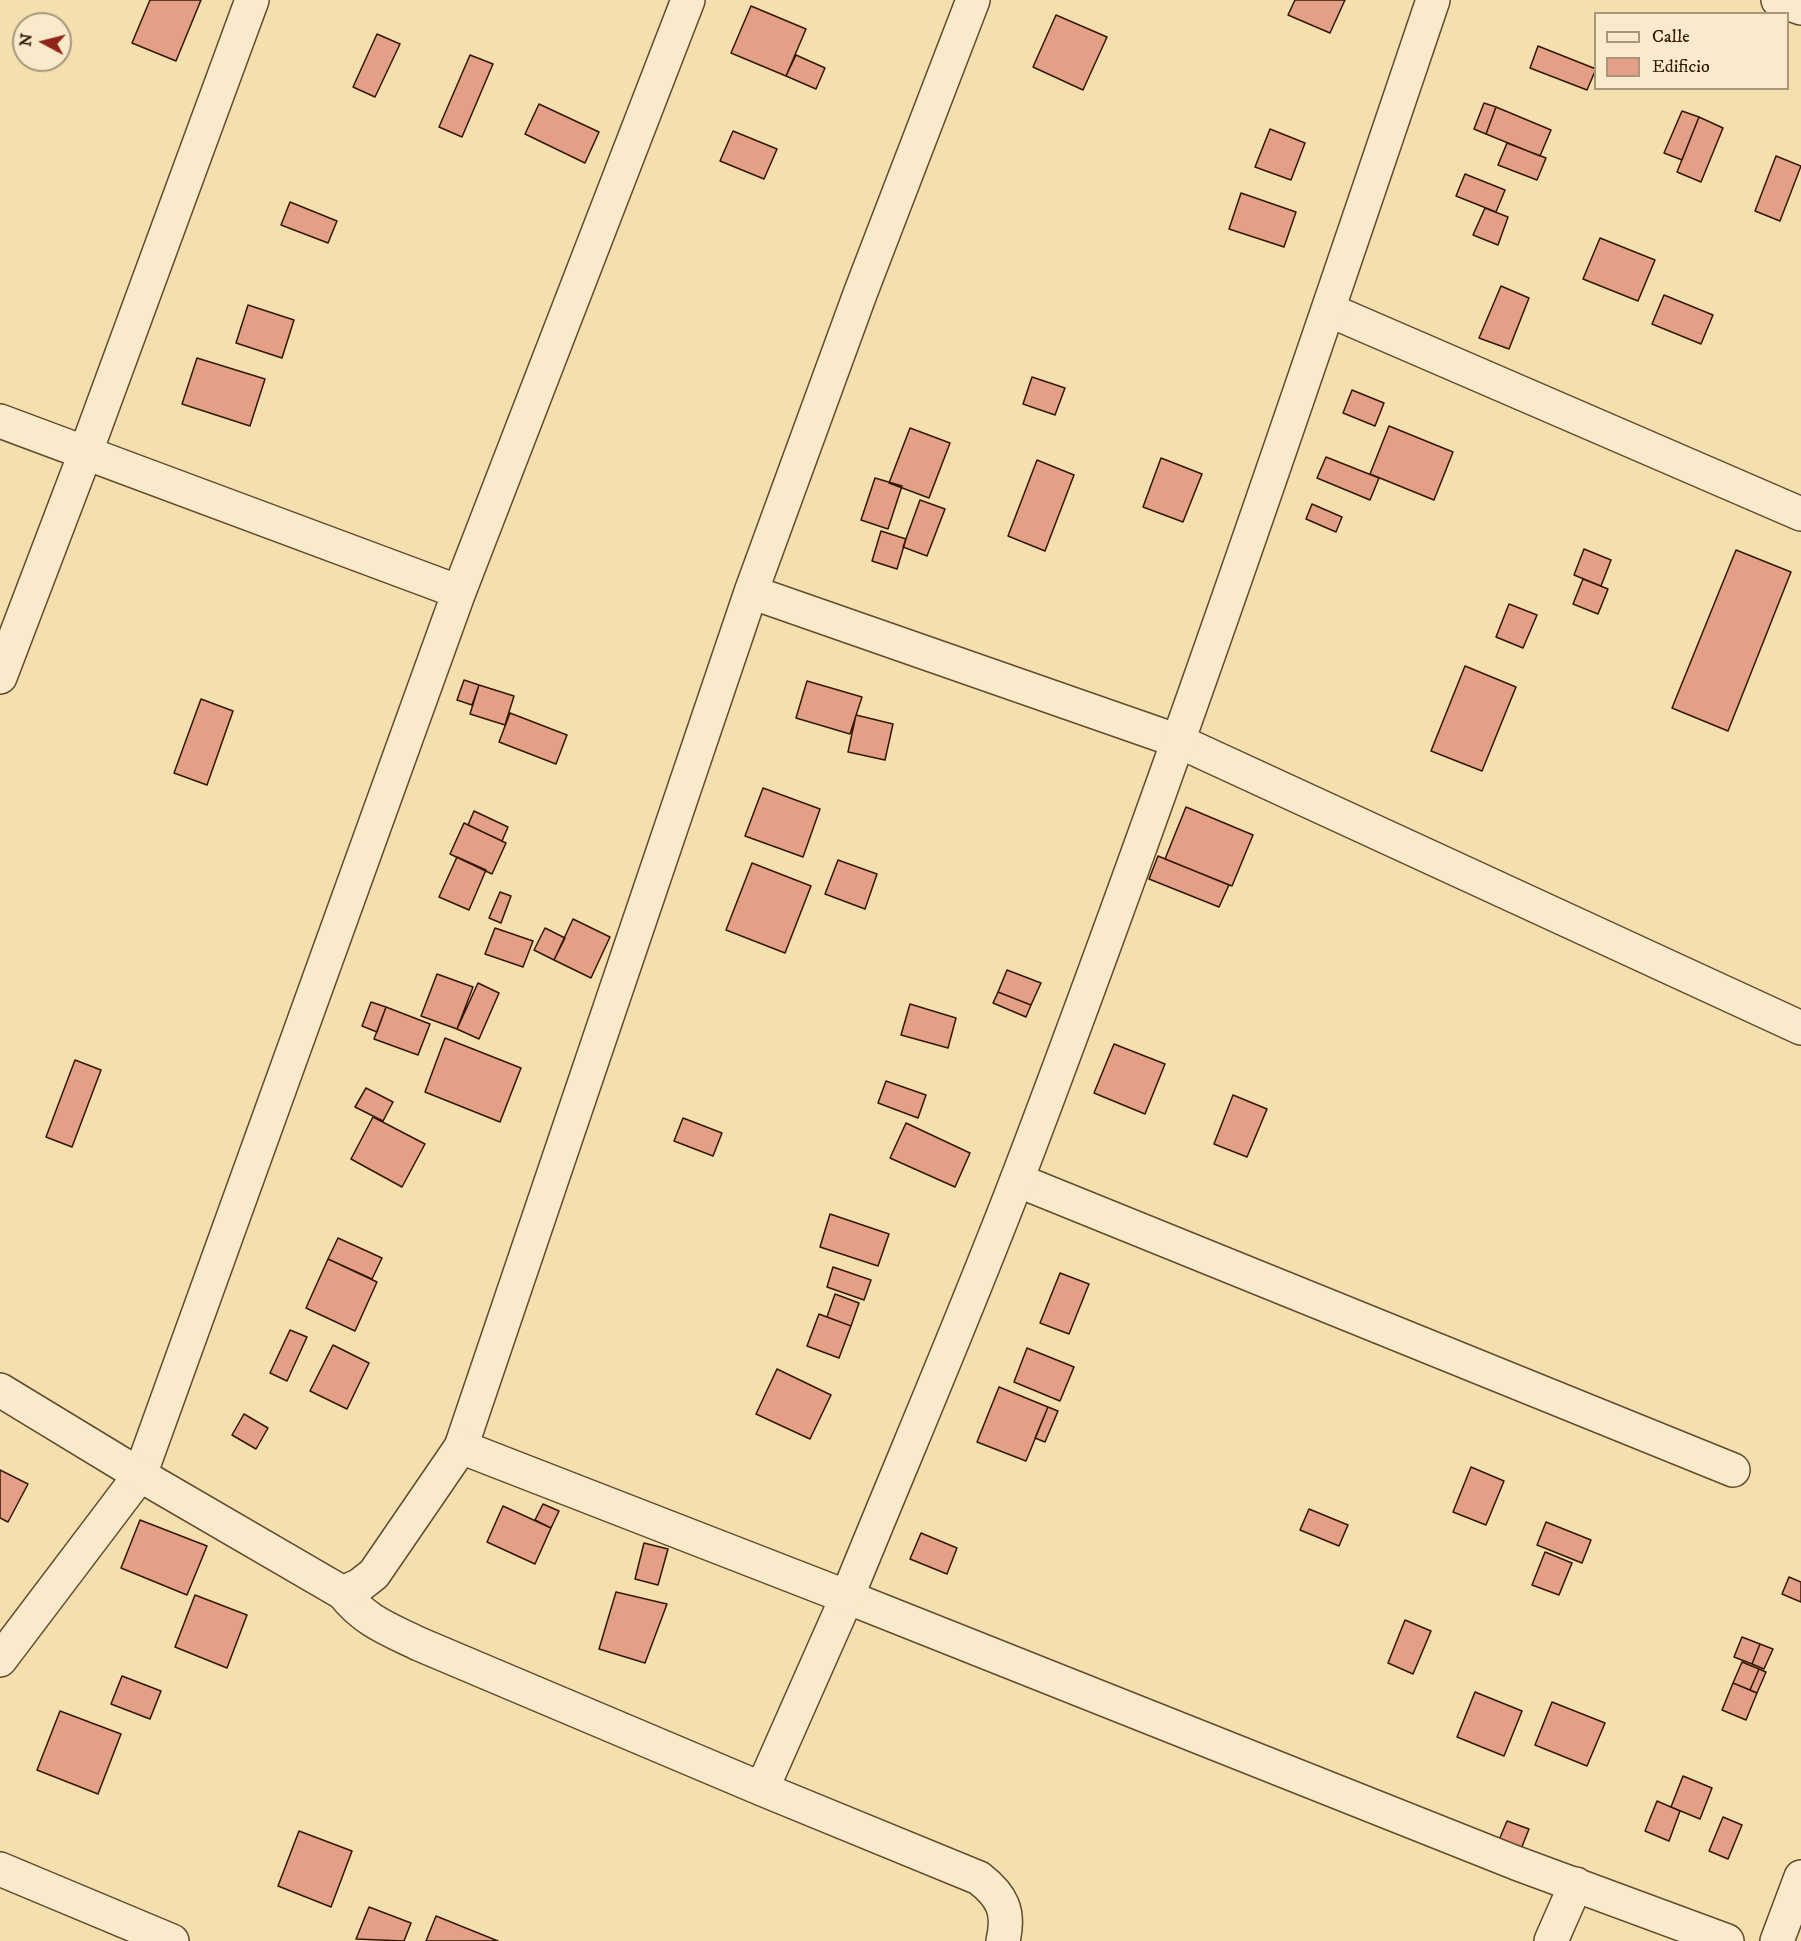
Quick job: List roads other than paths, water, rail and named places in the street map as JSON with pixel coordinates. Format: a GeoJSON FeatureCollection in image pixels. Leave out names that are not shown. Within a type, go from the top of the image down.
{"type":"FeatureCollection","features":[{"type":"Feature","properties":{"kind":"street"},"geometry":{"type":"LineString","coordinates":[[0,677],[85,454],[252,0]]}},
{"type":"Feature","properties":{"kind":"street"},"geometry":{"type":"LineString","coordinates":[[0,1660],[140,1475],[459,592],[688,0]]}},
{"type":"Feature","properties":{"kind":"street"},"geometry":{"type":"LineString","coordinates":[[342,1593],[360,1585],[374,1574],[461,1447],[751,592],[860,294],[973,0]]}},
{"type":"Feature","properties":{"kind":"street"},"geometry":{"type":"LineString","coordinates":[[762,1789],[847,1597],[1017,1180],[1178,741],[1329,310],[1433,0]]}},
{"type":"Feature","properties":{"kind":"street"},"geometry":{"type":"LineString","coordinates":[[1778,0],[1801,8]]}},
{"type":"Feature","properties":{"kind":"street"},"geometry":{"type":"LineString","coordinates":[[1329,310],[1801,514]]}},
{"type":"Feature","properties":{"kind":"street"},"geometry":{"type":"LineString","coordinates":[[0,421],[459,592]]}},
{"type":"Feature","properties":{"kind":"street"},"geometry":{"type":"LineString","coordinates":[[751,592],[1178,741],[1801,1028]]}},
{"type":"Feature","properties":{"kind":"street"},"geometry":{"type":"LineString","coordinates":[[1017,1180],[1733,1470]]}},
{"type":"Feature","properties":{"kind":"street"},"geometry":{"type":"LineString","coordinates":[[0,1390],[342,1593],[356,1609],[372,1621],[419,1644],[979,1878],[996,1892],[1005,1911],[1003,1941]]}},
{"type":"Feature","properties":{"kind":"street"},"geometry":{"type":"LineString","coordinates":[[461,1447],[847,1597],[1516,1863],[1727,1941]]}},
{"type":"Feature","properties":{"kind":"street"},"geometry":{"type":"LineString","coordinates":[[0,1869],[172,1941]]}},
{"type":"Feature","properties":{"kind":"street"},"geometry":{"type":"LineString","coordinates":[[1777,1941],[1801,1877]]}},
{"type":"Feature","properties":{"kind":"street"},"geometry":{"type":"LineString","coordinates":[[1551,1941],[1576,1884]]}}]}
